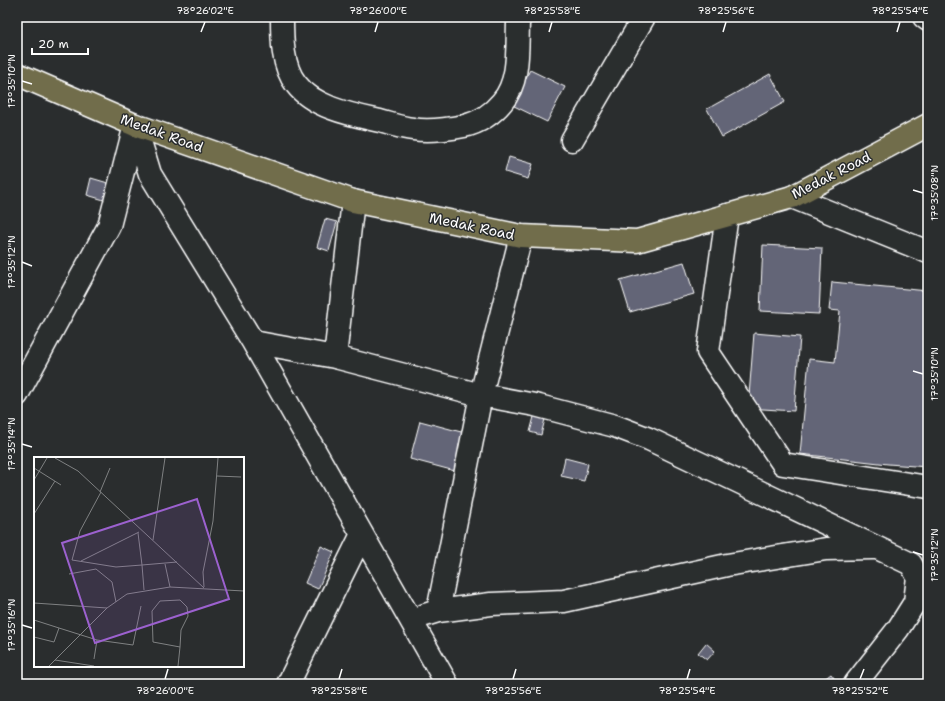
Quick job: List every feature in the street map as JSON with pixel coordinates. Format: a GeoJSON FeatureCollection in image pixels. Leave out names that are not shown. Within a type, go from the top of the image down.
{"type":"FeatureCollection","features":[{"type":"Feature","properties":{"kind":"main road","name":"Medak Road"},"geometry":{"type":"LineString","coordinates":[[17,74],[136,124],[353,200],[521,236],[637,241],[792,197],[928,125]]}},
{"type":"Feature","properties":{"kind":"street"},"geometry":{"type":"LineString","coordinates":[[282,17],[282,36],[287,68],[296,85],[312,99],[344,113],[414,129],[441,129],[466,126],[487,116],[503,102],[512,86],[516,68],[518,23],[520,17]]}},
{"type":"Feature","properties":{"kind":"street"},"geometry":{"type":"LineString","coordinates":[[572,140],[644,17]]}},
{"type":"Feature","properties":{"kind":"street"},"geometry":{"type":"LineString","coordinates":[[924,17],[928,20]]}},
{"type":"Feature","properties":{"kind":"street"},"geometry":{"type":"LineString","coordinates":[[136,124],[150,174],[253,342],[447,684]]}},
{"type":"Feature","properties":{"kind":"street"},"geometry":{"type":"LineString","coordinates":[[17,395],[109,226],[136,124]]}},
{"type":"Feature","properties":{"kind":"street"},"geometry":{"type":"LineString","coordinates":[[792,197],[928,252]]}},
{"type":"Feature","properties":{"kind":"street"},"geometry":{"type":"LineString","coordinates":[[335,357],[353,200]]}},
{"type":"Feature","properties":{"kind":"street"},"geometry":{"type":"LineString","coordinates":[[727,215],[708,352],[783,464],[928,487]]}},
{"type":"Feature","properties":{"kind":"street"},"geometry":{"type":"LineString","coordinates":[[438,611],[481,396],[521,236]]}},
{"type":"Feature","properties":{"kind":"street"},"geometry":{"type":"LineString","coordinates":[[253,342],[335,357],[481,396],[536,405],[615,426],[649,439],[911,564],[918,577],[915,602],[898,629],[855,684]]}},
{"type":"Feature","properties":{"kind":"street"},"geometry":{"type":"LineString","coordinates":[[288,684],[362,534]]}},
{"type":"Feature","properties":{"kind":"street"},"geometry":{"type":"LineString","coordinates":[[410,619],[438,611],[491,604],[564,601],[734,563],[826,549],[878,548]]}},
{"type":"Feature","properties":{"kind":"building"},"geometry":{"type":"Polygon","coordinates":[[[530,70],[565,87],[547,122],[512,105],[530,70]]]}},
{"type":"Feature","properties":{"kind":"building"},"geometry":{"type":"Polygon","coordinates":[[[770,74],[785,102],[722,137],[707,109],[770,74]]]}},
{"type":"Feature","properties":{"kind":"building"},"geometry":{"type":"Polygon","coordinates":[[[509,157],[533,164],[528,179],[505,172],[509,157]]]}},
{"type":"Feature","properties":{"kind":"building"},"geometry":{"type":"Polygon","coordinates":[[[91,178],[108,183],[104,200],[87,195],[91,178]]]}},
{"type":"Feature","properties":{"kind":"building"},"geometry":{"type":"Polygon","coordinates":[[[325,219],[337,222],[329,251],[317,247],[325,219]]]}},
{"type":"Feature","properties":{"kind":"building"},"geometry":{"type":"Polygon","coordinates":[[[763,245],[822,248],[819,314],[760,311],[763,245]]]}},
{"type":"Feature","properties":{"kind":"building"},"geometry":{"type":"Polygon","coordinates":[[[684,262],[694,294],[630,312],[620,280],[684,262]]]}},
{"type":"Feature","properties":{"kind":"building"},"geometry":{"type":"Polygon","coordinates":[[[832,282],[928,291],[928,467],[800,454],[809,359],[835,362],[840,311],[829,310],[832,282]]]}},
{"type":"Feature","properties":{"kind":"building"},"geometry":{"type":"Polygon","coordinates":[[[754,333],[800,337],[794,411],[748,408],[754,333]]]}},
{"type":"Feature","properties":{"kind":"building"},"geometry":{"type":"Polygon","coordinates":[[[535,413],[546,415],[541,435],[530,432],[535,413]]]}},
{"type":"Feature","properties":{"kind":"building"},"geometry":{"type":"Polygon","coordinates":[[[420,421],[465,433],[455,471],[410,459],[420,421]]]}},
{"type":"Feature","properties":{"kind":"building"},"geometry":{"type":"Polygon","coordinates":[[[565,458],[588,464],[584,481],[561,476],[565,458]]]}},
{"type":"Feature","properties":{"kind":"building"},"geometry":{"type":"Polygon","coordinates":[[[321,546],[334,552],[318,589],[305,583],[321,546]]]}},
{"type":"Feature","properties":{"kind":"building"},"geometry":{"type":"Polygon","coordinates":[[[706,643],[715,651],[707,660],[698,653],[706,643]]]}},
{"type":"Feature","properties":{"kind":"building"},"geometry":{"type":"Polygon","coordinates":[[[831,674],[837,682],[834,684],[827,684],[823,680],[831,674]]]}}]}
